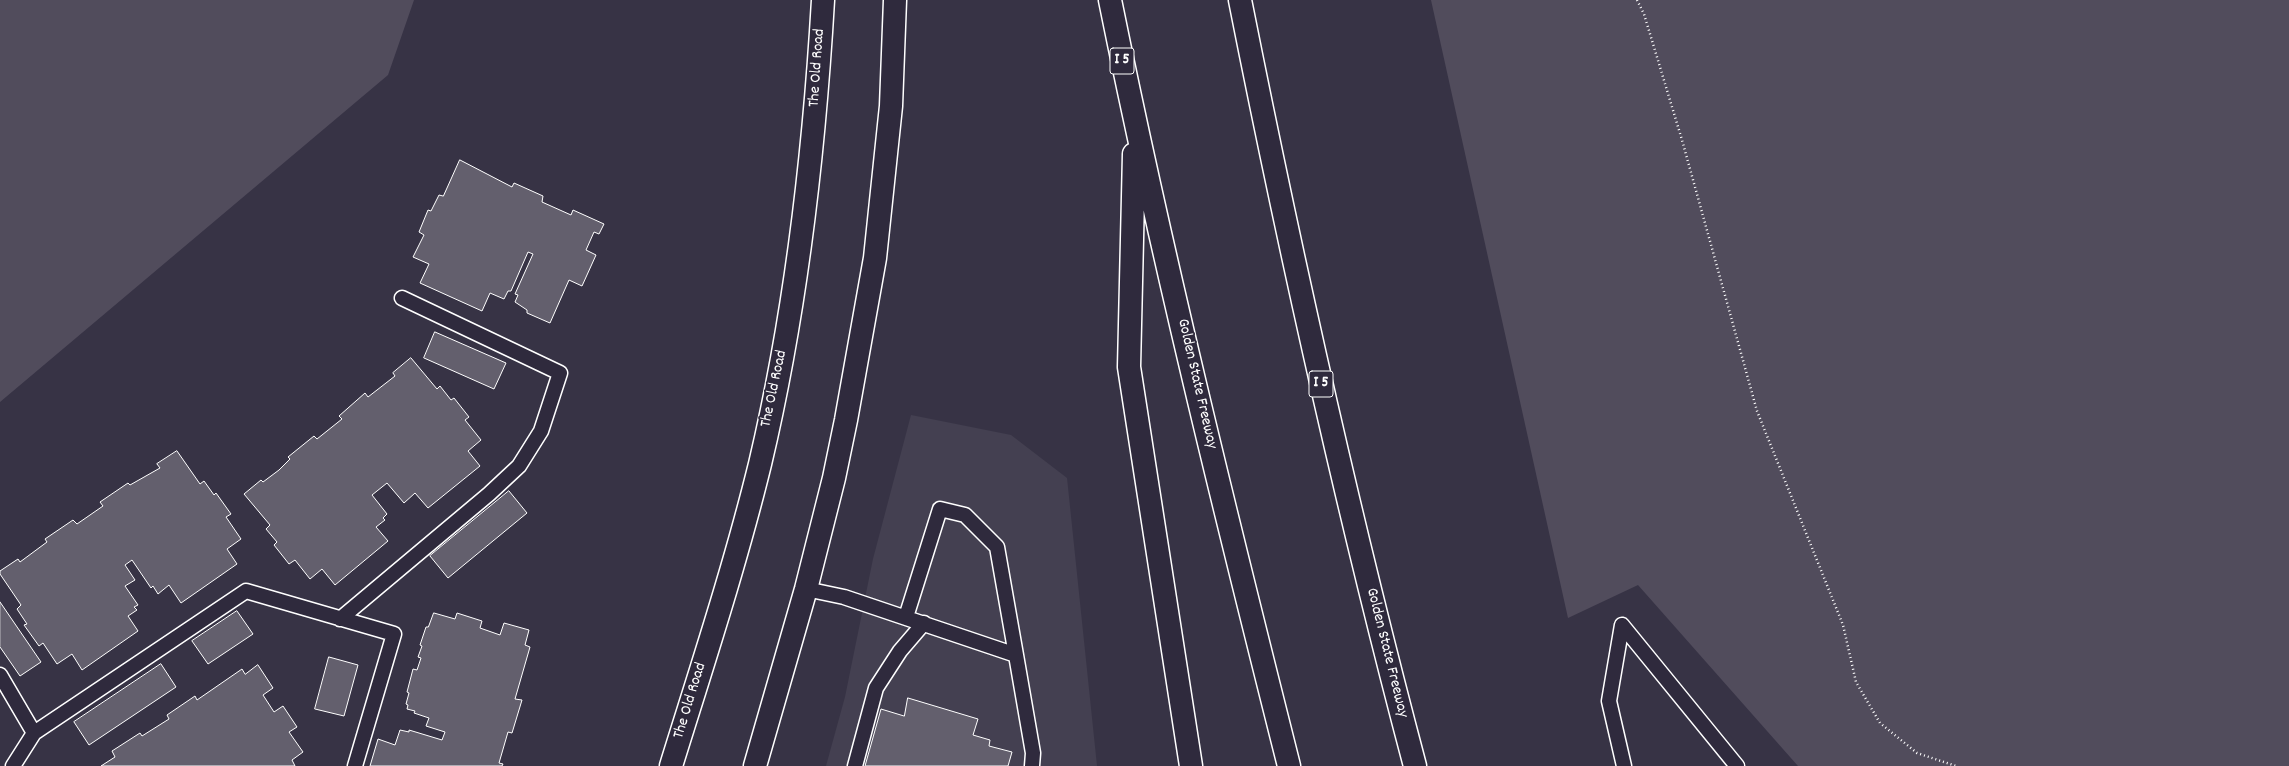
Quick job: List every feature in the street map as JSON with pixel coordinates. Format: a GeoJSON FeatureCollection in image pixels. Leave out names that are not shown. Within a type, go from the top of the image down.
{"type":"FeatureCollection","features":[{"type":"Feature","properties":{"kind":"main road","name":"The Old Road"},"geometry":{"type":"LineString","coordinates":[[671,766],[734,560],[760,464],[780,371],[794,294],[809,181],[823,0]]}},
{"type":"Feature","properties":{"kind":"main road"},"geometry":{"type":"LineString","coordinates":[[755,766],[806,589],[834,478],[875,258],[891,106],[895,0]]}},
{"type":"Feature","properties":{"kind":"main road","name":"Golden State Freeway"},"geometry":{"type":"LineString","coordinates":[[1110,0],[1135,122],[1229,527],[1289,766]]}},
{"type":"Feature","properties":{"kind":"main road","name":"Golden State Freeway"},"geometry":{"type":"LineString","coordinates":[[1240,0],[1298,284],[1346,491],[1415,766]]}},
{"type":"Feature","properties":{"kind":"main road"},"geometry":{"type":"LineString","coordinates":[[1135,122],[1129,367],[1190,766]]}},
{"type":"Feature","properties":{"kind":"lane"},"geometry":{"type":"LineString","coordinates":[[340,619],[489,494],[519,466],[541,431],[560,373],[402,298]]}},
{"type":"Feature","properties":{"kind":"lane"},"geometry":{"type":"LineString","coordinates":[[906,617],[940,509],[965,515],[997,547],[1033,760],[1025,766]]}},
{"type":"Feature","properties":{"kind":"lane"},"geometry":{"type":"LineString","coordinates":[[806,589],[844,597],[1016,655]]}},
{"type":"Feature","properties":{"kind":"lane"},"geometry":{"type":"LineString","coordinates":[[13,766],[34,733],[246,591],[394,634],[355,766]]}},
{"type":"Feature","properties":{"kind":"lane"},"geometry":{"type":"LineString","coordinates":[[855,766],[876,688],[900,651],[924,623]]}},
{"type":"Feature","properties":{"kind":"lane"},"geometry":{"type":"LineString","coordinates":[[1624,766],[1609,701],[1622,625],[1737,766]]}},
{"type":"Feature","properties":{"kind":"lane"},"geometry":{"type":"LineString","coordinates":[[0,675],[34,733]]}},
{"type":"Feature","properties":{"kind":"path"},"geometry":{"type":"LineString","coordinates":[[1637,0],[1644,14],[1682,140],[1757,411],[1843,625],[1856,682],[1880,722],[1917,753],[1956,766]]}},
{"type":"Feature","properties":{"kind":"shaded area"},"geometry":{"type":"Polygon","coordinates":[[[0,0],[414,0],[388,75],[0,402],[0,0]]]}},
{"type":"Feature","properties":{"kind":"shaded area"},"geometry":{"type":"Polygon","coordinates":[[[1431,0],[2289,0],[2289,766],[1798,766],[1638,585],[1568,618],[1431,0]]]}},
{"type":"Feature","properties":{"kind":"shaded area"},"geometry":{"type":"Polygon","coordinates":[[[911,415],[1011,435],[1067,478],[1097,766],[826,766],[845,697],[873,559],[911,415]]]}},
{"type":"Feature","properties":{"kind":"building"},"geometry":{"type":"Polygon","coordinates":[[[460,160],[512,187],[514,183],[543,196],[542,202],[571,215],[573,210],[604,224],[599,234],[594,232],[586,250],[596,255],[582,286],[569,280],[550,323],[527,313],[527,310],[515,302],[518,295],[515,294],[533,254],[528,252],[511,291],[508,291],[504,299],[490,293],[482,311],[420,283],[429,264],[413,257],[424,235],[419,232],[428,210],[431,211],[439,195],[443,196],[460,160]]]}},
{"type":"Feature","properties":{"kind":"building"},"geometry":{"type":"Polygon","coordinates":[[[435,332],[506,363],[494,389],[424,358],[435,332]]]}},
{"type":"Feature","properties":{"kind":"building"},"geometry":{"type":"Polygon","coordinates":[[[411,358],[437,389],[440,386],[451,400],[454,398],[469,417],[465,420],[481,440],[468,451],[480,466],[428,508],[415,493],[404,503],[387,483],[372,495],[387,514],[383,518],[385,520],[376,527],[388,541],[335,585],[322,569],[310,579],[295,560],[289,564],[274,545],[277,542],[266,529],[270,525],[244,494],[261,480],[263,482],[279,470],[290,459],[288,457],[314,436],[317,439],[342,419],[339,416],[365,393],[368,397],[395,376],[393,373],[411,358]]]}},
{"type":"Feature","properties":{"kind":"building"},"geometry":{"type":"Polygon","coordinates":[[[177,451],[200,484],[204,481],[214,495],[216,493],[231,514],[226,517],[241,539],[227,549],[237,564],[181,603],[169,585],[158,594],[153,586],[151,588],[132,560],[125,565],[135,580],[125,586],[138,605],[134,607],[137,610],[128,616],[138,631],[82,670],[72,654],[57,664],[43,643],[39,646],[24,625],[27,624],[17,609],[21,605],[0,574],[0,571],[18,559],[20,562],[47,542],[45,539],[73,520],[77,524],[103,506],[100,502],[128,483],[130,485],[160,468],[157,464],[177,451]]]}},
{"type":"Feature","properties":{"kind":"building"},"geometry":{"type":"Polygon","coordinates":[[[509,491],[527,513],[448,578],[430,556],[509,491]]]}},
{"type":"Feature","properties":{"kind":"building"},"geometry":{"type":"Polygon","coordinates":[[[0,602],[41,662],[20,676],[0,647],[0,602]]]}},
{"type":"Feature","properties":{"kind":"building"},"geometry":{"type":"Polygon","coordinates":[[[237,611],[253,634],[208,664],[192,641],[237,611]]]}},
{"type":"Feature","properties":{"kind":"building"},"geometry":{"type":"Polygon","coordinates":[[[434,613],[455,619],[457,613],[482,621],[480,628],[500,635],[504,623],[529,630],[525,645],[530,647],[515,699],[522,700],[512,733],[508,732],[499,763],[503,764],[502,766],[370,766],[378,739],[395,745],[400,730],[409,732],[409,730],[442,740],[445,732],[426,726],[429,718],[407,709],[408,705],[406,704],[409,693],[407,692],[413,669],[417,670],[421,658],[418,657],[422,646],[420,645],[426,627],[428,627],[434,613]]]}},
{"type":"Feature","properties":{"kind":"building"},"geometry":{"type":"Polygon","coordinates":[[[329,657],[358,665],[344,716],[315,709],[329,657]]]}},
{"type":"Feature","properties":{"kind":"building"},"geometry":{"type":"Polygon","coordinates":[[[161,664],[176,687],[89,745],[74,722],[161,664]]]}},
{"type":"Feature","properties":{"kind":"building"},"geometry":{"type":"Polygon","coordinates":[[[258,665],[273,688],[263,695],[274,712],[283,706],[297,727],[289,732],[303,752],[292,760],[295,766],[101,766],[115,757],[112,751],[140,733],[142,736],[169,719],[167,715],[195,696],[197,700],[242,669],[245,674],[258,665]]]}},
{"type":"Feature","properties":{"kind":"building"},"geometry":{"type":"Polygon","coordinates":[[[908,698],[978,719],[973,735],[990,740],[989,746],[1012,752],[1008,766],[865,766],[881,709],[904,716],[908,698]]]}}]}
